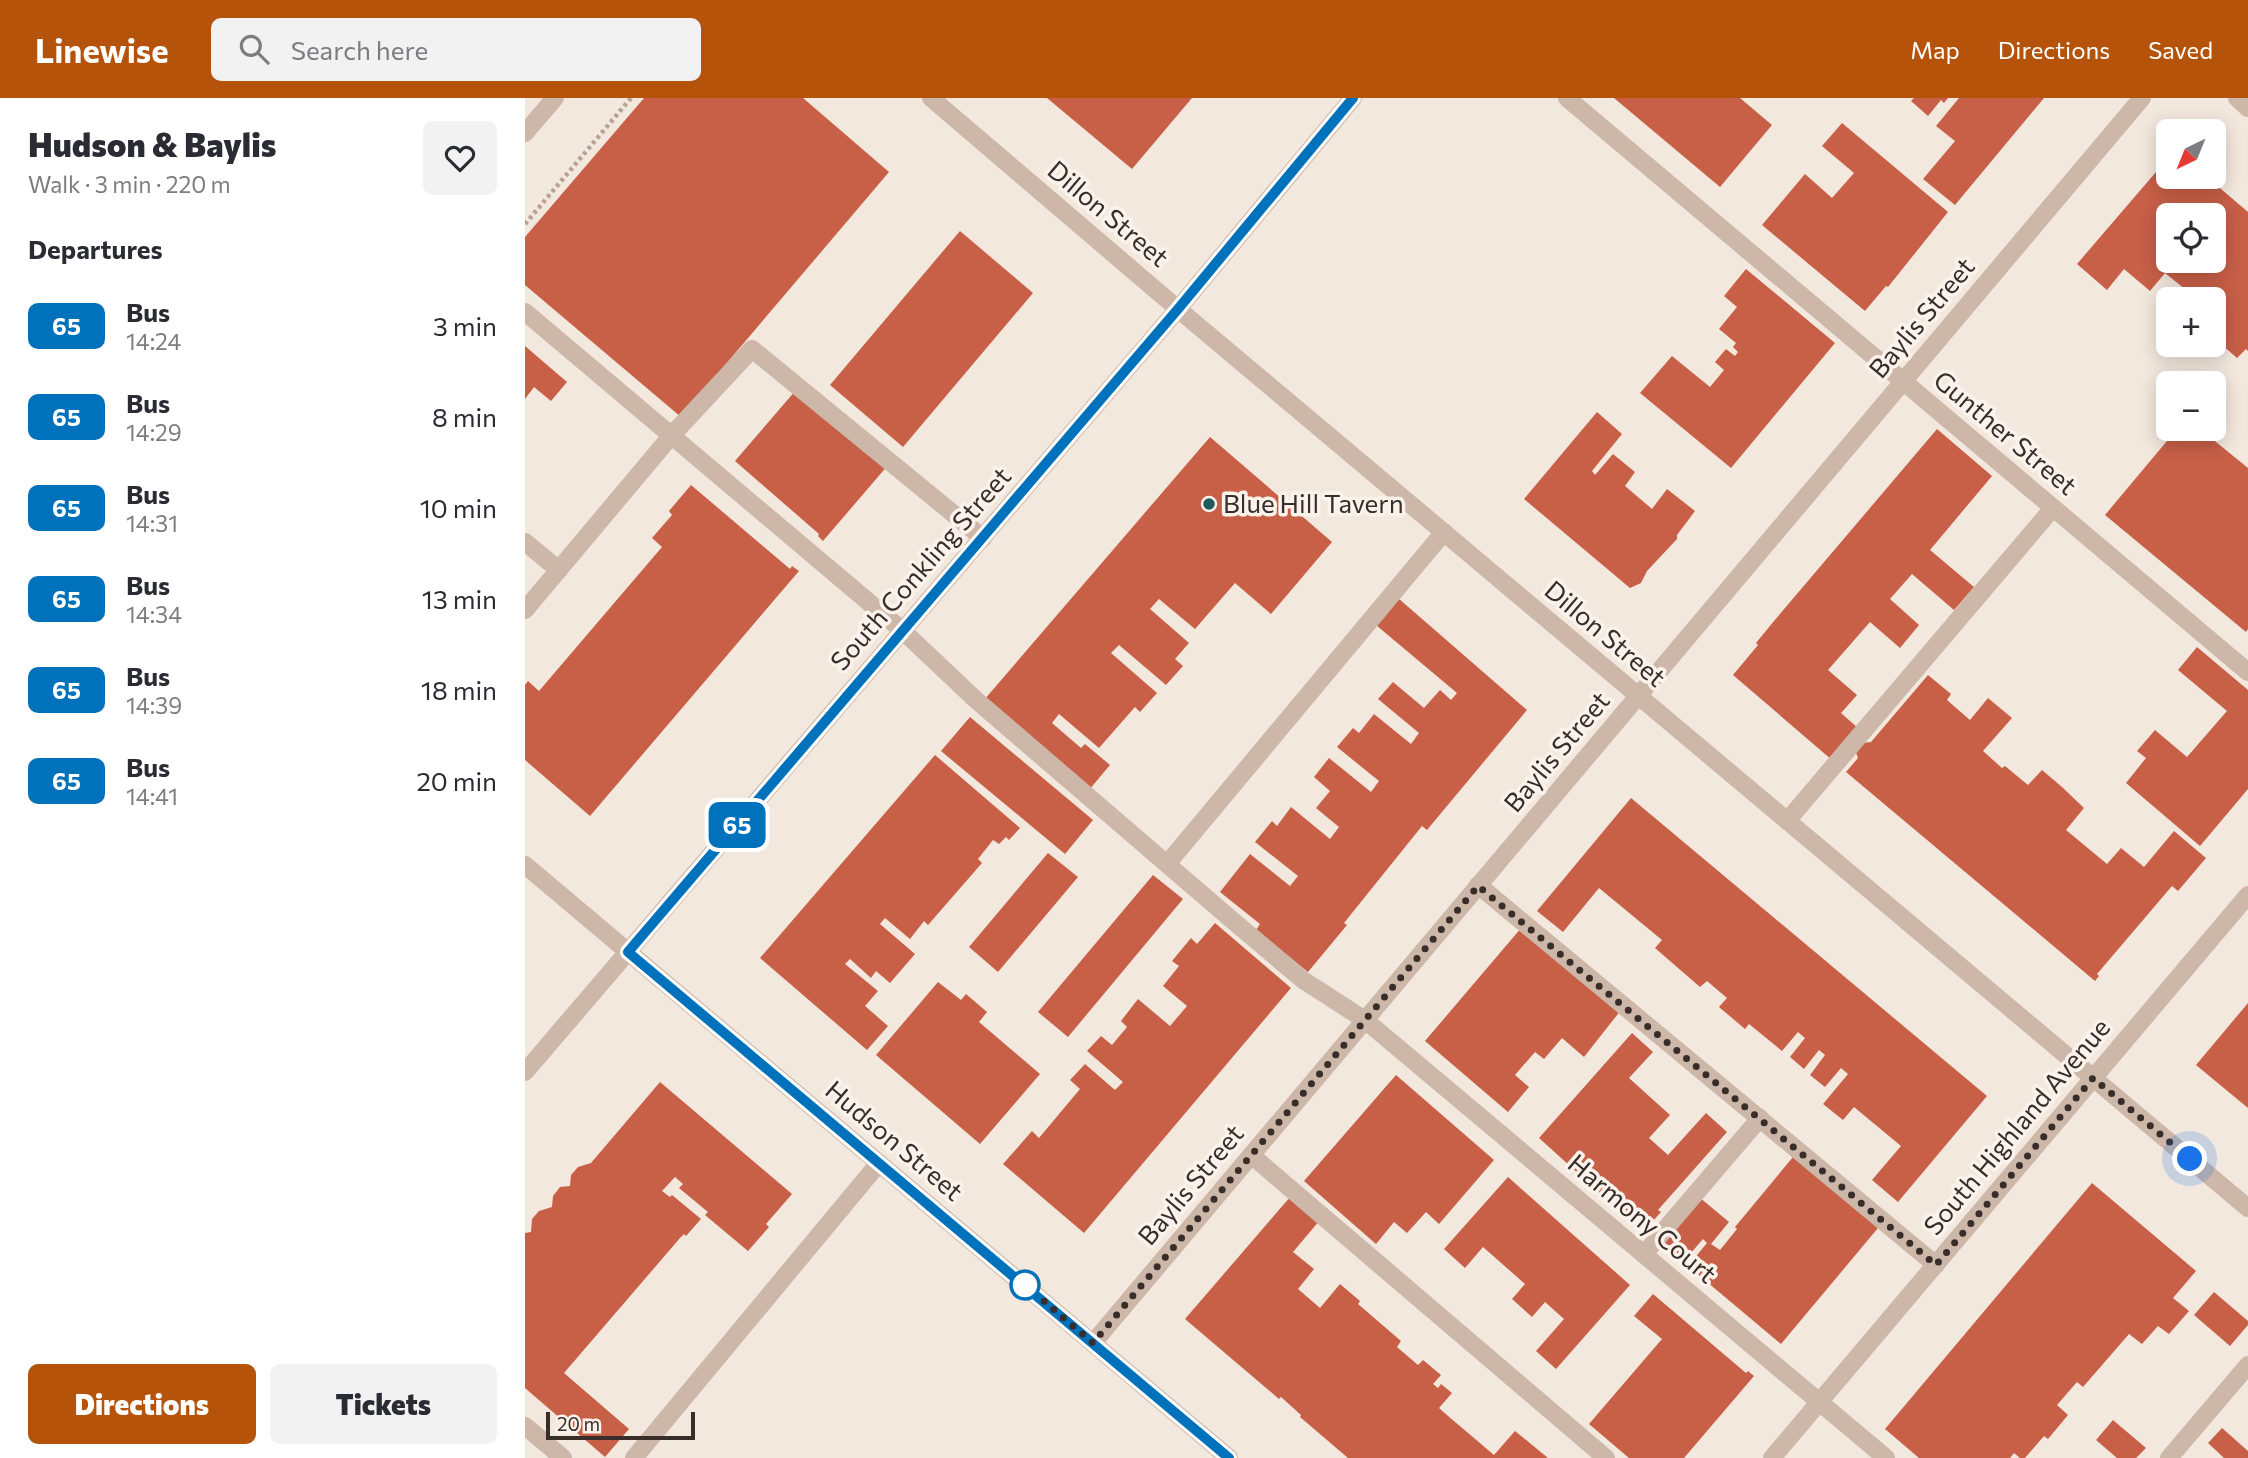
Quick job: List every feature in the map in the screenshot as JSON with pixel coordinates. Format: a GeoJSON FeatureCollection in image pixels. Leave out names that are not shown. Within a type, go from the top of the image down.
{"type":"FeatureCollection","features":[{"type":"Feature","properties":{"kind":"street"},"geometry":{"type":"LineString","coordinates":[[525,133],[555,98]]}},
{"type":"Feature","properties":{"kind":"street","name":"Dillon Street"},"geometry":{"type":"LineString","coordinates":[[931,98],[1178,309],[2248,1208]]}},
{"type":"Feature","properties":{"kind":"street","name":"South Conkling Street"},"geometry":{"type":"LineString","coordinates":[[525,1072],[1178,309],[1353,98]]}},
{"type":"Feature","properties":{"kind":"street","name":"Gunther Street"},"geometry":{"type":"LineString","coordinates":[[1567,98],[2248,673]]}},
{"type":"Feature","properties":{"kind":"street","name":"Baylis Street"},"geometry":{"type":"LineString","coordinates":[[1093,1343],[2142,98]]}},
{"type":"Feature","properties":{"kind":"street"},"geometry":{"type":"LineString","coordinates":[[2237,98],[2248,108]]}},
{"type":"Feature","properties":{"kind":"street","name":"Harmony Court"},"geometry":{"type":"LineString","coordinates":[[525,312],[902,631],[977,700],[1303,980],[1365,1020],[1886,1458]]}},
{"type":"Feature","properties":{"kind":"street"},"geometry":{"type":"LineString","coordinates":[[525,610],[671,436],[752,349],[983,538]]}},
{"type":"Feature","properties":{"kind":"street"},"geometry":{"type":"LineString","coordinates":[[1787,821],[2053,509]]}},
{"type":"Feature","properties":{"kind":"street"},"geometry":{"type":"LineString","coordinates":[[1167,864],[1444,533]]}},
{"type":"Feature","properties":{"kind":"street"},"geometry":{"type":"LineString","coordinates":[[525,542],[559,570]]}},
{"type":"Feature","properties":{"kind":"street","name":"Hudson Street"},"geometry":{"type":"LineString","coordinates":[[525,866],[1229,1458]]}},
{"type":"Feature","properties":{"kind":"street"},"geometry":{"type":"LineString","coordinates":[[1478,886],[1936,1265]]}},
{"type":"Feature","properties":{"kind":"street","name":"South Highland Avenue"},"geometry":{"type":"LineString","coordinates":[[1772,1458],[2248,895]]}},
{"type":"Feature","properties":{"kind":"street"},"geometry":{"type":"LineString","coordinates":[[1644,1254],[1759,1118]]}},
{"type":"Feature","properties":{"kind":"street"},"geometry":{"type":"LineString","coordinates":[[1251,1156],[1606,1458]]}},
{"type":"Feature","properties":{"kind":"street"},"geometry":{"type":"LineString","coordinates":[[634,1458],[879,1163]]}},
{"type":"Feature","properties":{"kind":"street"},"geometry":{"type":"LineString","coordinates":[[2169,1458],[2248,1365]]}},
{"type":"Feature","properties":{"kind":"street"},"geometry":{"type":"LineString","coordinates":[[525,1426],[563,1458]]}},
{"type":"Feature","properties":{"kind":"path"},"geometry":{"type":"LineString","coordinates":[[525,224],[631,98]]}},
{"type":"Feature","properties":{"kind":"building"},"geometry":{"type":"Polygon","coordinates":[[[644,98],[803,98],[889,172],[681,417],[525,285],[525,237],[644,98]]]}},
{"type":"Feature","properties":{"kind":"building"},"geometry":{"type":"Polygon","coordinates":[[[1047,98],[1192,98],[1132,169],[1047,98]]]}},
{"type":"Feature","properties":{"kind":"building"},"geometry":{"type":"Polygon","coordinates":[[[1614,98],[1740,98],[1772,125],[1720,187],[1614,98]]]}},
{"type":"Feature","properties":{"kind":"building"},"geometry":{"type":"Polygon","coordinates":[[[1914,98],[1948,98],[1944,103],[1941,100],[1928,116],[1911,101],[1914,98]]]}},
{"type":"Feature","properties":{"kind":"building"},"geometry":{"type":"Polygon","coordinates":[[[1959,98],[2044,98],[1955,205],[1923,179],[1955,141],[1936,126],[1959,98]]]}},
{"type":"Feature","properties":{"kind":"building"},"geometry":{"type":"Polygon","coordinates":[[[1842,123],[1948,212],[1888,287],[1886,286],[1865,311],[1762,225],[1805,174],[1832,198],[1854,173],[1822,146],[1842,123]]]}},
{"type":"Feature","properties":{"kind":"building"},"geometry":{"type":"Polygon","coordinates":[[[2156,172],[2156,189],[2221,189],[2248,212],[2248,351],[2246,349],[2237,358],[2226,348],[2226,287],[2182,287],[2165,273],[2150,291],[2124,269],[2107,290],[2077,264],[2156,172]]]}},
{"type":"Feature","properties":{"kind":"building"},"geometry":{"type":"Polygon","coordinates":[[[960,231],[1033,293],[903,447],[830,385],[960,231]]]}},
{"type":"Feature","properties":{"kind":"building"},"geometry":{"type":"Polygon","coordinates":[[[1746,269],[1835,343],[1731,468],[1640,393],[1672,356],[1710,387],[1724,370],[1715,362],[1726,349],[1735,356],[1738,352],[1733,347],[1736,343],[1719,329],[1737,307],[1724,296],[1746,269]]]}},
{"type":"Feature","properties":{"kind":"building"},"geometry":{"type":"Polygon","coordinates":[[[525,346],[567,382],[551,401],[534,387],[525,399],[525,346]]]}},
{"type":"Feature","properties":{"kind":"building"},"geometry":{"type":"Polygon","coordinates":[[[796,390],[889,464],[823,541],[819,534],[735,461],[796,390]]]}},
{"type":"Feature","properties":{"kind":"building"},"geometry":{"type":"Polygon","coordinates":[[[1597,412],[1622,434],[1592,471],[1595,475],[1613,454],[1635,472],[1625,486],[1652,509],[1667,489],[1695,511],[1677,535],[1677,539],[1647,571],[1641,583],[1630,588],[1524,499],[1597,412]]]}},
{"type":"Feature","properties":{"kind":"building"},"geometry":{"type":"Polygon","coordinates":[[[1937,429],[1992,476],[1930,550],[1974,587],[1954,610],[1912,574],[1890,599],[1919,625],[1900,648],[1870,622],[1828,670],[1857,695],[1841,713],[1858,728],[1832,760],[1733,675],[1774,621],[1937,429]]]}},
{"type":"Feature","properties":{"kind":"building"},"geometry":{"type":"Polygon","coordinates":[[[1210,437],[1332,542],[1271,614],[1235,583],[1195,629],[1159,599],[1150,609],[1189,643],[1175,659],[1183,666],[1166,685],[1119,645],[1111,653],[1157,693],[1140,712],[1135,707],[1099,748],[1059,714],[1052,723],[1081,748],[1085,744],[1110,765],[1089,790],[984,700],[1210,437]]]}},
{"type":"Feature","properties":{"kind":"building"},"geometry":{"type":"Polygon","coordinates":[[[2167,441],[2215,441],[2248,468],[2246,632],[2105,515],[2167,441]]]}},
{"type":"Feature","properties":{"kind":"building"},"geometry":{"type":"Polygon","coordinates":[[[691,485],[790,569],[792,566],[799,571],[590,816],[525,760],[525,685],[528,681],[539,691],[662,547],[652,538],[672,515],[669,511],[691,485]]]}},
{"type":"Feature","properties":{"kind":"building"},"geometry":{"type":"Polygon","coordinates":[[[1398,598],[1527,710],[1427,830],[1422,826],[1308,972],[1256,930],[1260,924],[1220,892],[1250,854],[1290,886],[1298,876],[1255,842],[1272,821],[1277,826],[1291,807],[1330,839],[1339,827],[1316,808],[1330,791],[1314,777],[1329,758],[1371,792],[1379,781],[1337,747],[1353,728],[1359,733],[1374,714],[1411,744],[1419,733],[1378,699],[1393,682],[1424,708],[1440,690],[1451,700],[1457,693],[1376,625],[1398,598]]]}},
{"type":"Feature","properties":{"kind":"building"},"geometry":{"type":"Polygon","coordinates":[[[2197,647],[2248,690],[2248,789],[2200,846],[2126,783],[2146,758],[2137,751],[2155,730],[2187,757],[2227,711],[2178,670],[2197,647]]]}},
{"type":"Feature","properties":{"kind":"building"},"geometry":{"type":"Polygon","coordinates":[[[1928,675],[1951,694],[1947,700],[1970,720],[1988,698],[2012,718],[1983,751],[2002,768],[2005,766],[2028,785],[2042,770],[2062,787],[2084,808],[2066,830],[2107,864],[2121,848],[2144,867],[2174,831],[2206,858],[2178,891],[2172,886],[2097,974],[2099,976],[2095,981],[1846,772],[1858,758],[1855,750],[1862,743],[1871,742],[1928,675]]]}},
{"type":"Feature","properties":{"kind":"building"},"geometry":{"type":"Polygon","coordinates":[[[970,717],[1093,820],[1065,854],[941,751],[970,717]]]}},
{"type":"Feature","properties":{"kind":"building"},"geometry":{"type":"Polygon","coordinates":[[[935,755],[1020,828],[1009,840],[1006,837],[999,844],[993,840],[978,859],[982,863],[928,925],[924,921],[910,939],[885,918],[880,924],[915,954],[890,983],[876,971],[871,978],[850,959],[845,964],[878,991],[865,1006],[888,1026],[867,1050],[760,958],[935,755]]]}},
{"type":"Feature","properties":{"kind":"building"},"geometry":{"type":"Polygon","coordinates":[[[1631,798],[1987,1096],[1898,1202],[1872,1180],[1901,1146],[1854,1107],[1843,1120],[1823,1104],[1848,1074],[1841,1068],[1825,1087],[1810,1075],[1825,1055],[1819,1050],[1804,1069],[1790,1057],[1805,1038],[1798,1032],[1782,1051],[1749,1024],[1745,1029],[1719,1007],[1727,998],[1707,981],[1700,987],[1655,948],[1662,940],[1599,888],[1563,932],[1537,911],[1631,798]]]}},
{"type":"Feature","properties":{"kind":"building"},"geometry":{"type":"Polygon","coordinates":[[[1048,853],[1078,877],[998,972],[969,947],[1048,853]]]}},
{"type":"Feature","properties":{"kind":"building"},"geometry":{"type":"Polygon","coordinates":[[[1153,875],[1183,899],[1068,1037],[1038,1012],[1153,875]]]}},
{"type":"Feature","properties":{"kind":"building"},"geometry":{"type":"Polygon","coordinates":[[[1215,923],[1291,988],[1084,1233],[1003,1164],[1032,1131],[1039,1138],[1080,1089],[1070,1080],[1085,1064],[1115,1090],[1123,1082],[1087,1051],[1101,1036],[1112,1045],[1127,1027],[1121,1021],[1138,999],[1170,1026],[1187,1006],[1163,986],[1179,966],[1172,961],[1191,938],[1197,944],[1215,923]]]}},
{"type":"Feature","properties":{"kind":"building"},"geometry":{"type":"Polygon","coordinates":[[[1522,927],[1621,1010],[1584,1057],[1562,1038],[1544,1059],[1535,1052],[1515,1075],[1529,1087],[1508,1112],[1425,1041],[1522,927]]]}},
{"type":"Feature","properties":{"kind":"building"},"geometry":{"type":"Polygon","coordinates":[[[938,982],[961,1000],[966,994],[987,1012],[979,1022],[1040,1074],[980,1144],[876,1055],[938,982]]]}},
{"type":"Feature","properties":{"kind":"building"},"geometry":{"type":"Polygon","coordinates":[[[2248,1003],[2248,1108],[2196,1065],[2248,1003]]]}},
{"type":"Feature","properties":{"kind":"building"},"geometry":{"type":"Polygon","coordinates":[[[1632,1033],[1653,1052],[1629,1078],[1670,1115],[1649,1138],[1668,1155],[1706,1113],[1727,1132],[1658,1210],[1661,1212],[1643,1232],[1539,1138],[1632,1033]]]}},
{"type":"Feature","properties":{"kind":"building"},"geometry":{"type":"Polygon","coordinates":[[[1396,1075],[1494,1160],[1439,1224],[1426,1212],[1407,1233],[1394,1222],[1376,1244],[1304,1181],[1396,1075]]]}},
{"type":"Feature","properties":{"kind":"building"},"geometry":{"type":"Polygon","coordinates":[[[660,1082],[792,1194],[766,1224],[769,1227],[748,1251],[705,1215],[708,1212],[679,1188],[683,1184],[675,1177],[662,1191],[670,1197],[672,1195],[701,1219],[686,1236],[684,1234],[680,1238],[564,1373],[629,1429],[605,1457],[525,1388],[525,1233],[531,1232],[532,1219],[539,1211],[552,1207],[553,1196],[560,1187],[570,1186],[571,1175],[578,1167],[591,1163],[660,1082]]]}},
{"type":"Feature","properties":{"kind":"building"},"geometry":{"type":"Polygon","coordinates":[[[1793,1157],[1878,1228],[1781,1344],[1688,1266],[1707,1243],[1703,1239],[1683,1262],[1661,1243],[1699,1197],[1729,1222],[1711,1244],[1720,1250],[1737,1229],[1735,1227],[1793,1157]]]}},
{"type":"Feature","properties":{"kind":"building"},"geometry":{"type":"Polygon","coordinates":[[[1508,1177],[1630,1285],[1556,1369],[1536,1351],[1564,1319],[1545,1302],[1532,1317],[1512,1299],[1525,1284],[1483,1247],[1465,1268],[1444,1249],[1508,1177]]]}},
{"type":"Feature","properties":{"kind":"building"},"geometry":{"type":"Polygon","coordinates":[[[2092,1183],[2196,1271],[2173,1298],[2189,1311],[2169,1334],[2158,1326],[2142,1344],[2129,1334],[2083,1387],[2077,1382],[2057,1405],[2068,1415],[2048,1439],[2044,1436],[2025,1458],[2014,1453],[2010,1458],[1919,1458],[1885,1429],[2092,1183]]]}},
{"type":"Feature","properties":{"kind":"building"},"geometry":{"type":"Polygon","coordinates":[[[1291,1196],[1320,1220],[1293,1252],[1314,1269],[1298,1289],[1320,1308],[1340,1284],[1360,1301],[1358,1304],[1401,1341],[1397,1347],[1418,1365],[1423,1360],[1441,1375],[1433,1384],[1438,1388],[1441,1384],[1452,1393],[1439,1408],[1494,1455],[1515,1431],[1548,1458],[1348,1458],[1281,1397],[1279,1399],[1185,1319],[1291,1196]]]}},
{"type":"Feature","properties":{"kind":"building"},"geometry":{"type":"Polygon","coordinates":[[[2214,1292],[2248,1321],[2248,1325],[2230,1346],[2194,1315],[2214,1292]]]}},
{"type":"Feature","properties":{"kind":"building"},"geometry":{"type":"Polygon","coordinates":[[[1653,1294],[1746,1373],[1748,1371],[1754,1376],[1684,1458],[1629,1458],[1589,1424],[1662,1339],[1634,1316],[1653,1294]]]}},
{"type":"Feature","properties":{"kind":"building"},"geometry":{"type":"Polygon","coordinates":[[[2113,1420],[2146,1448],[2136,1458],[2117,1458],[2096,1440],[2113,1420]]]}},
{"type":"Feature","properties":{"kind":"building"},"geometry":{"type":"Polygon","coordinates":[[[2222,1428],[2248,1451],[2248,1458],[2224,1458],[2208,1443],[2222,1428]]]}},
{"type":"Feature","properties":{"kind":"bus line","name":"65"},"geometry":{"type":"LineString","coordinates":[[1229,1458],[628,952],[1178,309],[1353,98]]}},
{"type":"Feature","properties":{"kind":"place","name":"Blue Hill Tavern"},"geometry":{"type":"Point","coordinates":[1209,504]}},
{"type":"Feature","properties":{"kind":"route"},"geometry":{"type":"LineString","coordinates":[[1025,1285],[1093,1343],[1478,886],[1936,1265],[2093,1078],[2190,1159]]}}]}
